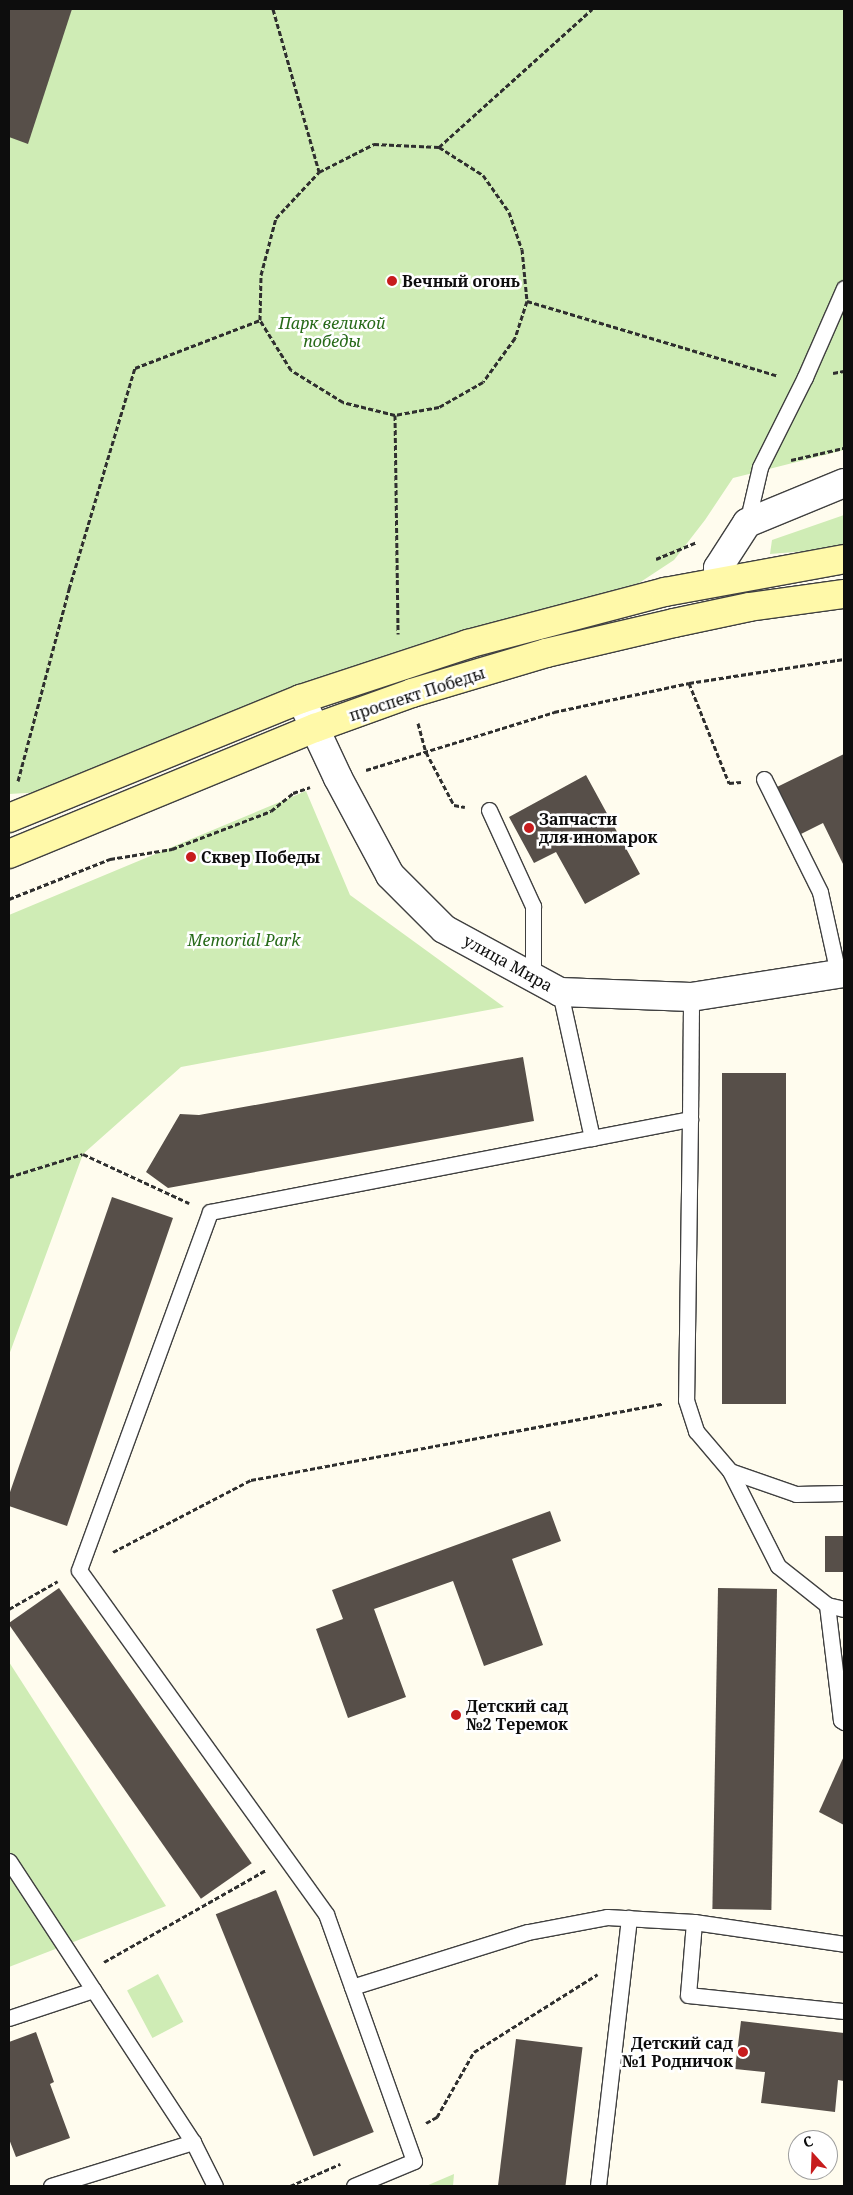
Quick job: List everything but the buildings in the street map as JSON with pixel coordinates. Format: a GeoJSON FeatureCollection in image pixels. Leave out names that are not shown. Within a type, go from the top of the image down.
{"type":"FeatureCollection","features":[{"type":"Feature","properties":{"kind":"main road","name":"проспект Победы"},"geometry":{"type":"LineString","coordinates":[[9,818],[301,699],[468,644],[665,592],[844,559]]}},
{"type":"Feature","properties":{"kind":"main road","name":"проспект Победы"},"geometry":{"type":"LineString","coordinates":[[9,854],[315,728],[412,693],[546,653],[749,607],[844,594]]}},
{"type":"Feature","properties":{"kind":"street"},"geometry":{"type":"LineString","coordinates":[[719,581],[718,568],[748,523],[844,484]]}},
{"type":"Feature","properties":{"kind":"street","name":"улица Мира"},"geometry":{"type":"LineString","coordinates":[[301,699],[338,778],[390,876],[444,929],[534,976],[560,992],[691,997],[841,973]]}},
{"type":"Feature","properties":{"kind":"lane"},"geometry":{"type":"LineString","coordinates":[[748,523],[760,467],[805,378],[844,288]]}},
{"type":"Feature","properties":{"kind":"lane"},"geometry":{"type":"LineString","coordinates":[[764,779],[820,892],[841,973]]}},
{"type":"Feature","properties":{"kind":"lane"},"geometry":{"type":"LineString","coordinates":[[489,810],[533,906],[534,976]]}},
{"type":"Feature","properties":{"kind":"lane"},"geometry":{"type":"LineString","coordinates":[[560,992],[592,1138]]}},
{"type":"Feature","properties":{"kind":"lane"},"geometry":{"type":"LineString","coordinates":[[691,997],[686,1400],[696,1431],[730,1471],[778,1566],[827,1605],[844,1609]]}},
{"type":"Feature","properties":{"kind":"lane"},"geometry":{"type":"LineString","coordinates":[[354,2186],[414,2161],[326,1914],[79,1570],[210,1212],[690,1119]]}},
{"type":"Feature","properties":{"kind":"lane"},"geometry":{"type":"LineString","coordinates":[[730,1471],[796,1494],[844,1493]]}},
{"type":"Feature","properties":{"kind":"lane"},"geometry":{"type":"LineString","coordinates":[[827,1605],[841,1720],[844,1722]]}},
{"type":"Feature","properties":{"kind":"lane"},"geometry":{"type":"LineString","coordinates":[[9,1861],[193,2142],[215,2186]]}},
{"type":"Feature","properties":{"kind":"lane"},"geometry":{"type":"LineString","coordinates":[[352,1987],[528,1932],[607,1917],[694,1922],[844,1944]]}},
{"type":"Feature","properties":{"kind":"lane"},"geometry":{"type":"LineString","coordinates":[[598,2186],[629,1918]]}},
{"type":"Feature","properties":{"kind":"lane"},"geometry":{"type":"LineString","coordinates":[[694,1922],[688,1996],[844,2011]]}},
{"type":"Feature","properties":{"kind":"lane"},"geometry":{"type":"LineString","coordinates":[[9,2018],[93,1990]]}},
{"type":"Feature","properties":{"kind":"lane"},"geometry":{"type":"LineString","coordinates":[[51,2186],[193,2142]]}},
{"type":"Feature","properties":{"kind":"path"},"geometry":{"type":"LineString","coordinates":[[273,9],[319,172]]}},
{"type":"Feature","properties":{"kind":"path"},"geometry":{"type":"LineString","coordinates":[[439,146],[592,9]]}},
{"type":"Feature","properties":{"kind":"path"},"geometry":{"type":"LineString","coordinates":[[374,144],[439,146],[483,175],[509,212],[522,249],[527,301],[515,338],[483,382],[439,407],[395,415],[343,402],[291,370],[260,320],[261,275],[276,218],[319,172],[374,144]]}},
{"type":"Feature","properties":{"kind":"path"},"geometry":{"type":"LineString","coordinates":[[527,301],[793,380],[805,378]]}},
{"type":"Feature","properties":{"kind":"path"},"geometry":{"type":"LineString","coordinates":[[18,781],[69,589],[135,368],[260,320]]}},
{"type":"Feature","properties":{"kind":"path"},"geometry":{"type":"LineString","coordinates":[[395,415],[398,637]]}},
{"type":"Feature","properties":{"kind":"path"},"geometry":{"type":"LineString","coordinates":[[760,467],[844,448]]}},
{"type":"Feature","properties":{"kind":"path"},"geometry":{"type":"LineString","coordinates":[[9,899],[110,859],[172,849],[271,811],[293,793],[554,712],[689,683],[844,659]]}},
{"type":"Feature","properties":{"kind":"path"},"geometry":{"type":"LineString","coordinates":[[689,683],[729,783],[764,779]]}},
{"type":"Feature","properties":{"kind":"path"},"geometry":{"type":"LineString","coordinates":[[420,731],[426,752],[454,805],[489,810]]}},
{"type":"Feature","properties":{"kind":"path"},"geometry":{"type":"LineString","coordinates":[[9,1177],[83,1154],[210,1212]]}},
{"type":"Feature","properties":{"kind":"path"},"geometry":{"type":"LineString","coordinates":[[9,1609],[251,1480],[686,1400]]}},
{"type":"Feature","properties":{"kind":"path"},"geometry":{"type":"LineString","coordinates":[[83,1974],[286,1859]]}},
{"type":"Feature","properties":{"kind":"path"},"geometry":{"type":"LineString","coordinates":[[404,2134],[437,2117],[474,2052],[624,1958]]}},
{"type":"Feature","properties":{"kind":"green space","name":"Парк великой победы"},"geometry":{"type":"Polygon","coordinates":[[[9,9],[844,9],[844,450],[733,478],[705,520],[674,560],[639,583],[420,644],[380,657],[44,792],[9,794],[9,9]]]}},
{"type":"Feature","properties":{"kind":"green space"},"geometry":{"type":"Polygon","coordinates":[[[844,515],[844,548],[770,554],[772,540],[844,515]]]}},
{"type":"Feature","properties":{"kind":"green space","name":"Memorial Park"},"geometry":{"type":"Polygon","coordinates":[[[306,791],[350,895],[504,1007],[181,1067],[83,1154],[9,1355],[9,915],[306,791]]]}},
{"type":"Feature","properties":{"kind":"green space"},"geometry":{"type":"Polygon","coordinates":[[[9,1662],[166,1906],[9,1967],[9,1662]]]}},
{"type":"Feature","properties":{"kind":"green space"},"geometry":{"type":"Polygon","coordinates":[[[158,1974],[183,2022],[152,2038],[127,1990],[158,1974]]]}},
{"type":"Feature","properties":{"kind":"green space"},"geometry":{"type":"Polygon","coordinates":[[[454,2174],[453,2186],[426,2186],[454,2174]]]}},
{"type":"Feature","properties":{"kind":"place","name":"Вечный огонь"},"geometry":{"type":"Point","coordinates":[392,281]}},
{"type":"Feature","properties":{"kind":"place","name":"Запчасти для иномарок"},"geometry":{"type":"Point","coordinates":[529,828]}},
{"type":"Feature","properties":{"kind":"place","name":"Сквер Победы"},"geometry":{"type":"Point","coordinates":[191,857]}},
{"type":"Feature","properties":{"kind":"place","name":"Детский сад №2 Теремок"},"geometry":{"type":"Point","coordinates":[456,1715]}},
{"type":"Feature","properties":{"kind":"place","name":"Детский сад №1 Родничок"},"geometry":{"type":"Point","coordinates":[743,2052]}}]}
